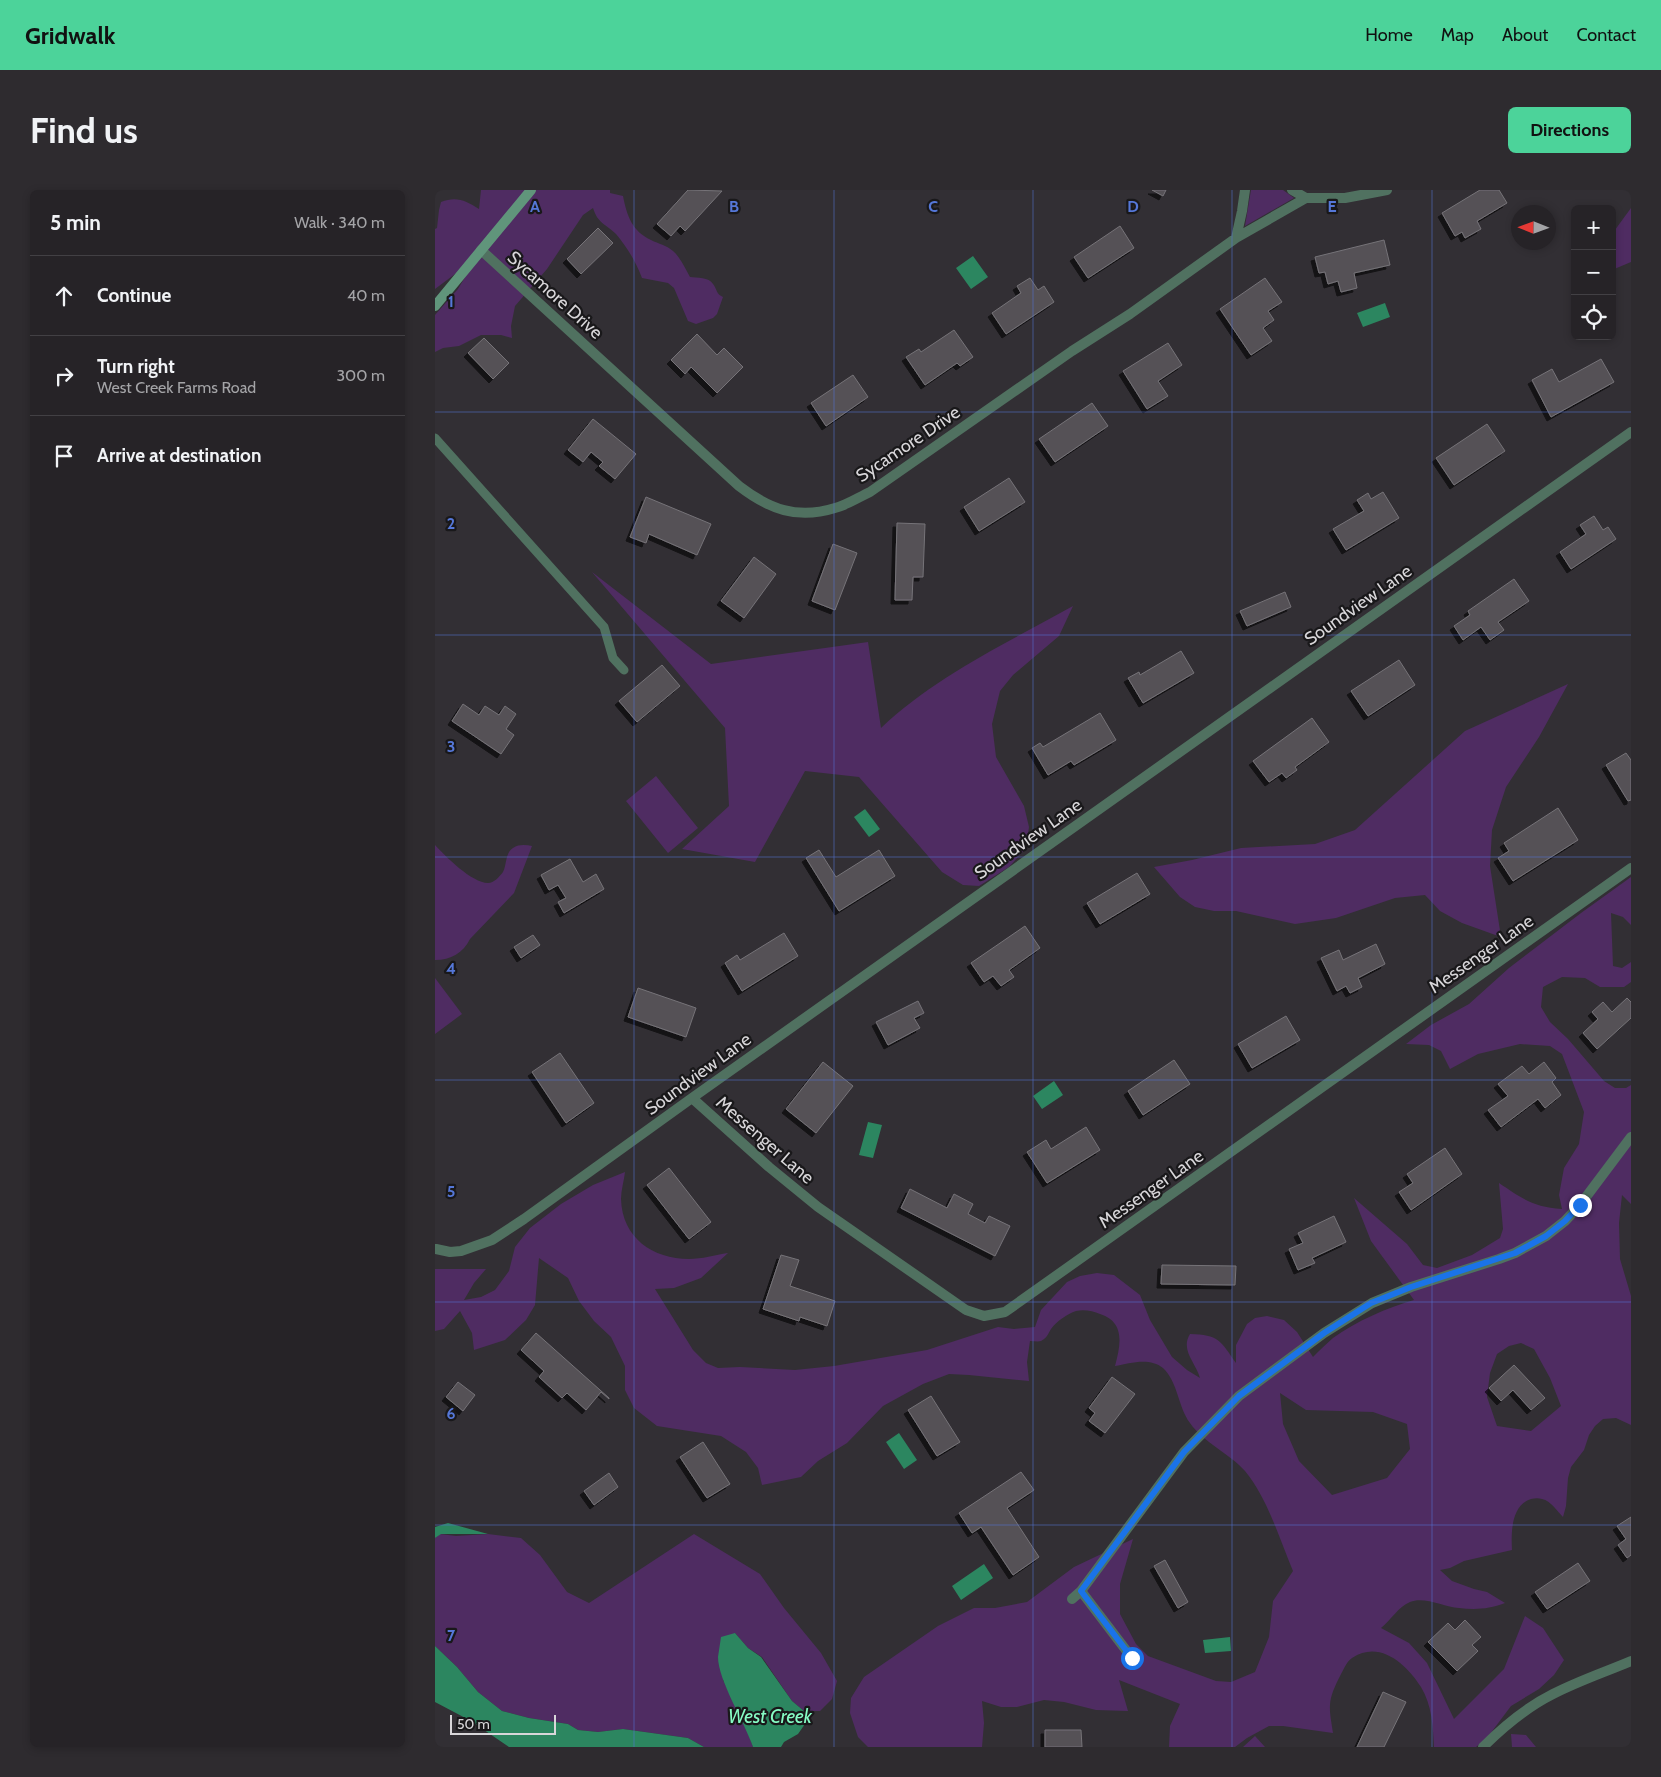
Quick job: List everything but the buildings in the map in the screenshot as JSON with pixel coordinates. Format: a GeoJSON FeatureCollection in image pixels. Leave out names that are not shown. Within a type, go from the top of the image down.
{"type":"FeatureCollection","features":[{"type":"Feature","properties":{"kind":"main road"},"geometry":{"type":"LineString","coordinates":[[435,306],[531,190]]}},
{"type":"Feature","properties":{"kind":"street"},"geometry":{"type":"LineString","coordinates":[[1236,238],[1243,211],[1245,190]]}},
{"type":"Feature","properties":{"kind":"street"},"geometry":{"type":"LineString","coordinates":[[1292,190],[1306,198]]}},
{"type":"Feature","properties":{"kind":"street","name":"Sycamore Drive"},"geometry":{"type":"LineString","coordinates":[[481,250],[739,486],[753,497],[770,506],[791,513],[810,514],[836,508],[870,492],[1130,314],[1236,238],[1306,198],[1345,198],[1387,190]]}},
{"type":"Feature","properties":{"kind":"street","name":"Soundview Lane"},"geometry":{"type":"LineString","coordinates":[[435,1249],[450,1252],[461,1251],[492,1240],[524,1219],[1631,432]]}},
{"type":"Feature","properties":{"kind":"street","name":"Messenger Lane"},"geometry":{"type":"LineString","coordinates":[[692,1098],[769,1167],[818,1207],[966,1310],[984,1316],[1005,1312],[1631,868]]}},
{"type":"Feature","properties":{"kind":"street"},"geometry":{"type":"LineString","coordinates":[[1072,1600],[1081,1591],[1184,1452],[1239,1396],[1324,1333],[1371,1303],[1411,1287],[1515,1253],[1546,1236],[1565,1221],[1580,1205],[1631,1137]]}},
{"type":"Feature","properties":{"kind":"street"},"geometry":{"type":"LineString","coordinates":[[1081,1591],[1132,1658]]}},
{"type":"Feature","properties":{"kind":"street"},"geometry":{"type":"LineString","coordinates":[[1483,1747],[1496,1734],[1531,1707],[1554,1694],[1631,1661]]}},
{"type":"Feature","properties":{"kind":"lane"},"geometry":{"type":"LineString","coordinates":[[435,438],[604,627],[613,658],[624,670]]}},
{"type":"Feature","properties":{"kind":"shaded area"},"geometry":{"type":"Polygon","coordinates":[[[481,190],[610,190],[610,193],[623,196],[631,222],[639,232],[673,251],[690,277],[706,279],[713,284],[718,293],[723,297],[717,314],[713,318],[696,324],[688,321],[674,288],[668,283],[642,278],[624,244],[616,234],[600,221],[593,208],[583,215],[547,269],[515,306],[511,326],[512,338],[501,335],[481,335],[459,346],[443,348],[435,352],[435,315],[458,289],[480,252],[463,268],[435,289],[435,229],[437,228],[441,202],[457,199],[479,209],[481,190]]]}},
{"type":"Feature","properties":{"kind":"shaded area"},"geometry":{"type":"Polygon","coordinates":[[[1251,190],[1283,190],[1294,198],[1245,226],[1251,190]]]}},
{"type":"Feature","properties":{"kind":"shaded area"},"geometry":{"type":"Polygon","coordinates":[[[1631,208],[1631,262],[1616,268],[1616,250],[1616,229],[1631,208]]]}},
{"type":"Feature","properties":{"kind":"shaded area"},"geometry":{"type":"Polygon","coordinates":[[[592,572],[711,664],[868,642],[881,728],[902,709],[949,676],[1073,606],[1059,636],[1013,675],[1000,691],[992,724],[996,757],[1024,806],[1029,827],[1026,848],[1009,867],[979,886],[963,885],[942,872],[859,777],[805,771],[755,862],[682,849],[729,806],[725,728],[592,572]]]}},
{"type":"Feature","properties":{"kind":"shaded area"},"geometry":{"type":"Polygon","coordinates":[[[1568,684],[1539,737],[1506,787],[1492,830],[1490,866],[1501,937],[1462,923],[1440,911],[1425,895],[1395,898],[1336,918],[1295,924],[1236,911],[1214,911],[1195,907],[1180,897],[1154,867],[1241,848],[1315,844],[1355,830],[1465,731],[1568,684]]]}},
{"type":"Feature","properties":{"kind":"shaded area"},"geometry":{"type":"Polygon","coordinates":[[[656,776],[698,828],[668,853],[626,801],[656,776]]]}},
{"type":"Feature","properties":{"kind":"shaded area"},"geometry":{"type":"Polygon","coordinates":[[[435,845],[467,874],[474,879],[488,883],[494,881],[503,872],[510,850],[520,845],[532,846],[514,893],[460,952],[446,959],[435,960],[435,845]]]}},
{"type":"Feature","properties":{"kind":"shaded area"},"geometry":{"type":"Polygon","coordinates":[[[1631,877],[1631,925],[1623,917],[1611,913],[1613,966],[1622,968],[1631,962],[1631,982],[1624,987],[1600,987],[1585,978],[1562,977],[1543,987],[1541,1007],[1550,1022],[1568,1039],[1604,1081],[1615,1088],[1626,1088],[1631,1085],[1631,1204],[1622,1195],[1619,1223],[1620,1259],[1631,1296],[1631,1425],[1616,1418],[1603,1419],[1595,1426],[1589,1435],[1584,1450],[1571,1467],[1563,1517],[1545,1500],[1538,1498],[1524,1502],[1516,1513],[1512,1528],[1512,1550],[1464,1561],[1450,1568],[1440,1570],[1452,1581],[1487,1592],[1505,1603],[1488,1608],[1471,1609],[1416,1600],[1402,1607],[1381,1628],[1409,1643],[1427,1663],[1454,1719],[1504,1669],[1525,1616],[1543,1628],[1564,1660],[1554,1675],[1539,1689],[1511,1706],[1487,1738],[1476,1747],[1434,1747],[1430,1709],[1421,1687],[1408,1671],[1392,1657],[1373,1651],[1362,1653],[1352,1658],[1346,1664],[1339,1678],[1332,1693],[1330,1705],[1333,1733],[1283,1726],[1269,1726],[1235,1747],[1169,1747],[1170,1726],[1180,1704],[1119,1680],[1128,1711],[1096,1710],[1064,1702],[1044,1700],[1017,1707],[1001,1707],[982,1701],[984,1723],[982,1747],[868,1747],[858,1737],[850,1713],[851,1698],[864,1677],[938,1626],[974,1608],[995,1608],[1027,1602],[1074,1567],[1133,1539],[1120,1584],[1120,1614],[1136,1644],[1148,1656],[1216,1681],[1231,1682],[1255,1672],[1269,1637],[1273,1601],[1293,1571],[1272,1519],[1260,1494],[1245,1471],[1202,1436],[1190,1423],[1172,1380],[1163,1368],[1146,1362],[1133,1362],[1115,1366],[1119,1350],[1117,1328],[1114,1322],[1100,1314],[1085,1310],[1073,1312],[1056,1323],[1043,1340],[1030,1341],[1027,1362],[1029,1381],[949,1374],[923,1384],[883,1406],[847,1443],[818,1461],[801,1477],[762,1485],[758,1468],[746,1452],[721,1436],[657,1426],[634,1408],[625,1390],[625,1366],[611,1337],[594,1321],[579,1301],[568,1278],[539,1258],[535,1305],[526,1320],[505,1340],[474,1350],[472,1333],[460,1311],[444,1329],[435,1331],[435,1269],[486,1269],[474,1283],[464,1300],[481,1297],[495,1290],[509,1271],[515,1247],[530,1228],[561,1204],[593,1185],[625,1172],[621,1196],[623,1213],[633,1235],[642,1244],[663,1255],[676,1258],[694,1259],[728,1253],[701,1278],[674,1288],[655,1289],[693,1350],[706,1363],[718,1368],[740,1367],[795,1370],[834,1366],[927,1350],[998,1327],[1014,1329],[1035,1327],[1041,1310],[1067,1282],[1080,1276],[1097,1273],[1114,1275],[1140,1295],[1150,1320],[1172,1357],[1200,1378],[1188,1351],[1187,1340],[1190,1334],[1207,1336],[1218,1340],[1236,1363],[1236,1345],[1247,1324],[1255,1318],[1267,1316],[1284,1320],[1297,1332],[1313,1357],[1333,1338],[1352,1326],[1382,1311],[1414,1300],[1371,1241],[1354,1198],[1407,1244],[1423,1265],[1437,1268],[1472,1255],[1500,1238],[1503,1229],[1499,1183],[1515,1194],[1536,1204],[1562,1209],[1559,1195],[1564,1168],[1579,1144],[1584,1112],[1562,1054],[1550,1046],[1520,1044],[1478,1054],[1450,1069],[1441,1051],[1429,1045],[1406,1044],[1431,1025],[1469,1004],[1509,968],[1631,877]],[[1521,1343],[1509,1346],[1497,1354],[1490,1373],[1487,1397],[1497,1426],[1531,1431],[1561,1406],[1550,1378],[1534,1349],[1521,1343]],[[1280,1393],[1283,1424],[1299,1461],[1332,1495],[1387,1478],[1410,1449],[1407,1424],[1373,1412],[1306,1410],[1280,1393]]]}},
{"type":"Feature","properties":{"kind":"shaded area"},"geometry":{"type":"Polygon","coordinates":[[[435,978],[462,1014],[435,1034],[435,978]]]}},
{"type":"Feature","properties":{"kind":"shaded area"},"geometry":{"type":"Polygon","coordinates":[[[440,1534],[456,1536],[488,1534],[521,1538],[540,1555],[567,1592],[589,1603],[694,1534],[760,1574],[784,1608],[821,1653],[837,1681],[832,1699],[820,1711],[804,1711],[792,1701],[762,1657],[748,1648],[735,1633],[723,1680],[753,1747],[704,1747],[688,1738],[623,1729],[598,1732],[578,1730],[568,1724],[529,1718],[502,1711],[478,1692],[457,1667],[435,1646],[435,1538],[440,1534]]]}},
{"type":"Feature","properties":{"kind":"shaded area"},"geometry":{"type":"Polygon","coordinates":[[[1511,1734],[1526,1735],[1536,1747],[1512,1747],[1511,1734]]]}},
{"type":"Feature","properties":{"kind":"shaded area"},"geometry":{"type":"Polygon","coordinates":[[[1255,1736],[1265,1747],[1243,1747],[1255,1736]]]}},
{"type":"Feature","properties":{"kind":"water"},"geometry":{"type":"Polygon","coordinates":[[[973,256],[988,277],[971,289],[956,268],[973,256]]]}},
{"type":"Feature","properties":{"kind":"water"},"geometry":{"type":"Polygon","coordinates":[[[1385,303],[1390,317],[1363,327],[1357,313],[1385,303]]]}},
{"type":"Feature","properties":{"kind":"water"},"geometry":{"type":"Polygon","coordinates":[[[865,809],[880,829],[869,837],[854,817],[865,809]]]}},
{"type":"Feature","properties":{"kind":"water"},"geometry":{"type":"Polygon","coordinates":[[[1054,1081],[1063,1095],[1042,1109],[1033,1096],[1054,1081]]]}},
{"type":"Feature","properties":{"kind":"water"},"geometry":{"type":"Polygon","coordinates":[[[868,1122],[882,1125],[873,1158],[859,1155],[868,1122]]]}},
{"type":"Feature","properties":{"kind":"water"},"geometry":{"type":"Polygon","coordinates":[[[899,1433],[917,1460],[904,1469],[886,1442],[899,1433]]]}},
{"type":"Feature","properties":{"kind":"water"},"geometry":{"type":"Polygon","coordinates":[[[448,1523],[488,1534],[441,1534],[435,1538],[435,1527],[448,1523]]]}},
{"type":"Feature","properties":{"kind":"water"},"geometry":{"type":"Polygon","coordinates":[[[984,1564],[993,1578],[961,1600],[952,1586],[984,1564]]]}},
{"type":"Feature","properties":{"kind":"water","name":"West Creek"},"geometry":{"type":"Polygon","coordinates":[[[735,1633],[748,1648],[761,1657],[792,1701],[804,1711],[805,1724],[798,1734],[784,1742],[781,1747],[753,1747],[722,1677],[718,1657],[721,1637],[735,1633]]]}},
{"type":"Feature","properties":{"kind":"water"},"geometry":{"type":"Polygon","coordinates":[[[1230,1637],[1231,1651],[1205,1653],[1203,1640],[1230,1637]]]}},
{"type":"Feature","properties":{"kind":"water","name":"West Creek"},"geometry":{"type":"Polygon","coordinates":[[[435,1646],[457,1667],[478,1692],[502,1711],[529,1718],[568,1724],[578,1730],[598,1732],[623,1729],[688,1738],[704,1747],[509,1747],[471,1721],[435,1702],[435,1646]]]}},
{"type":"Feature","properties":{"kind":"route"},"geometry":{"type":"LineString","coordinates":[[1132,1658],[1081,1591],[1184,1452],[1239,1396],[1324,1333],[1371,1303],[1411,1287],[1515,1253],[1546,1236],[1565,1221],[1580,1205]]}}]}
